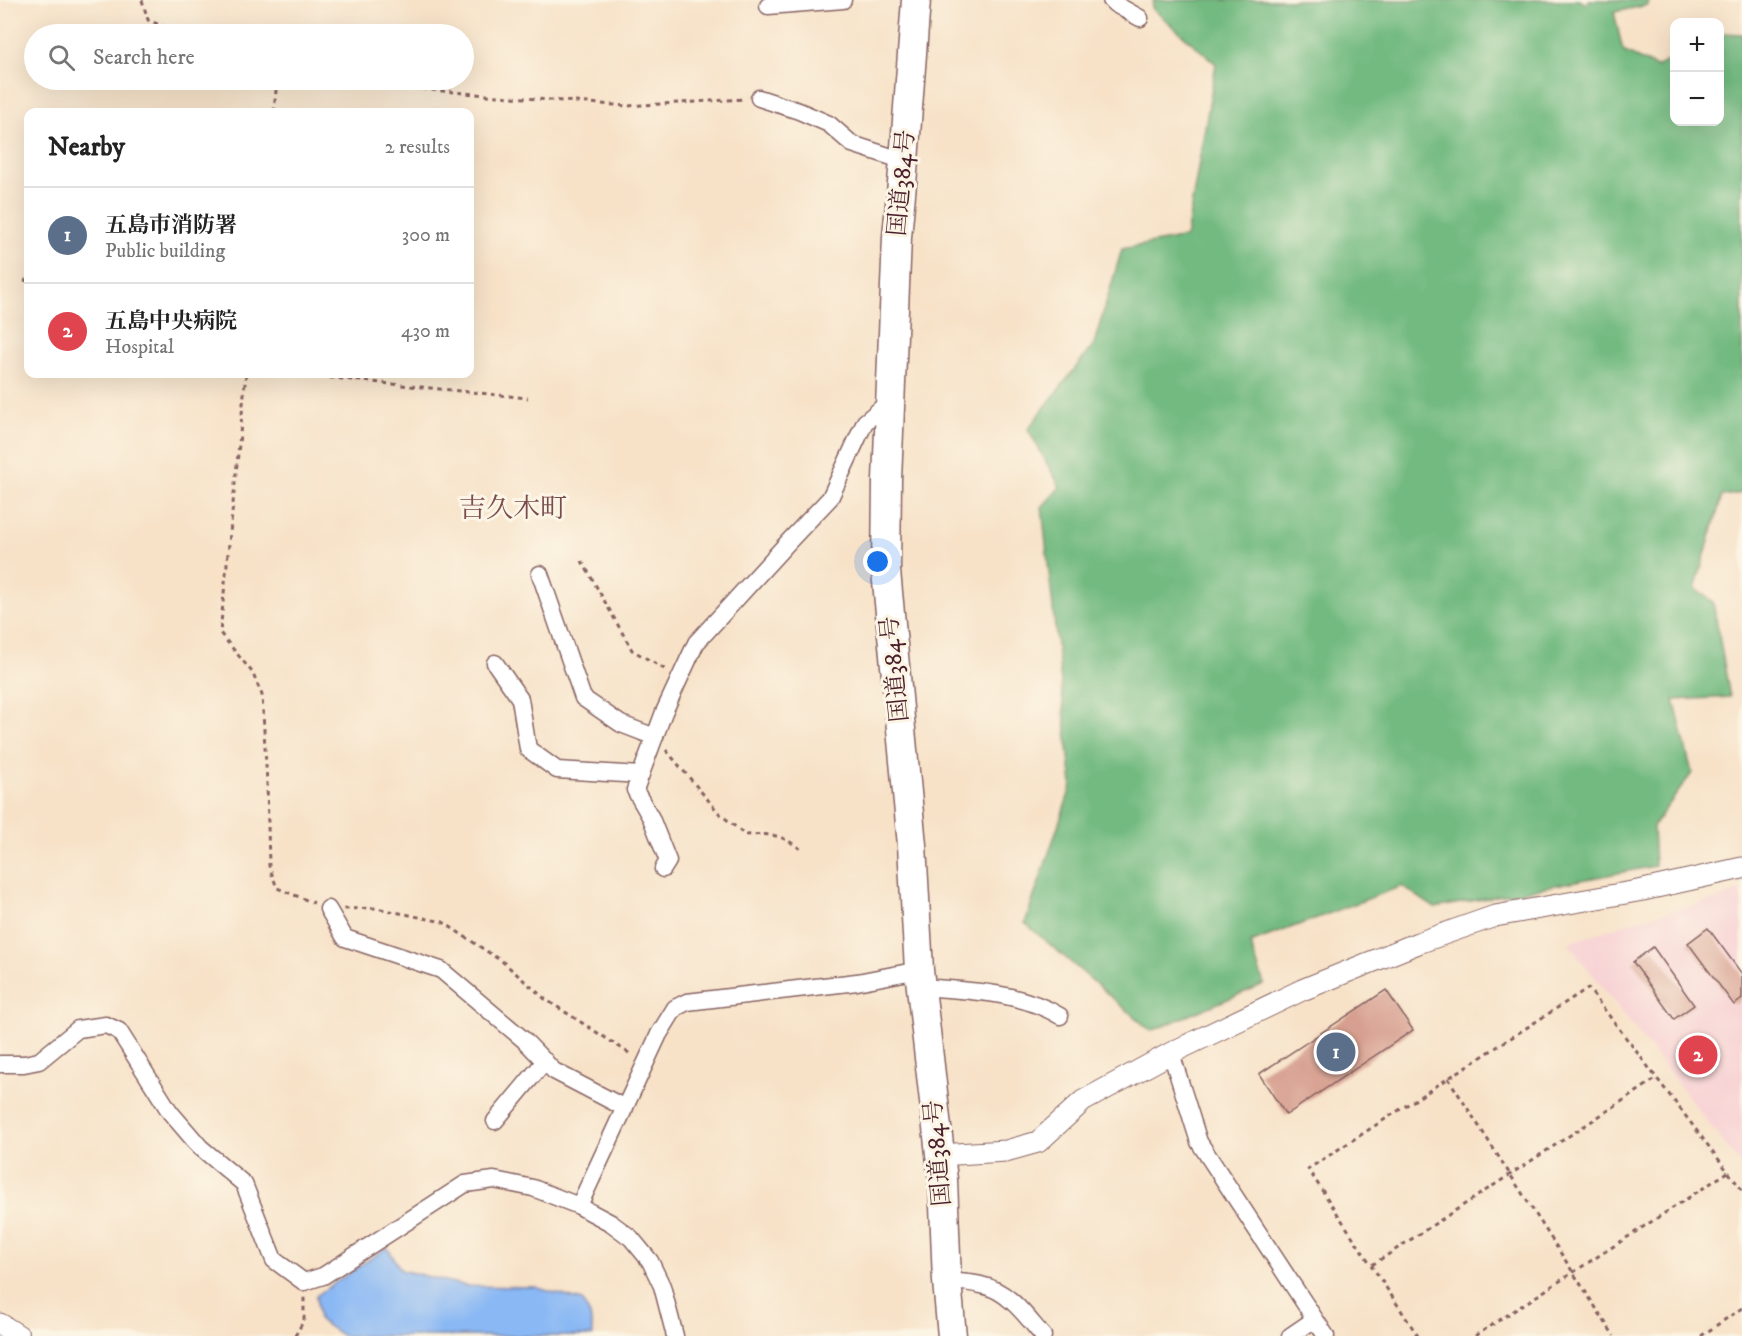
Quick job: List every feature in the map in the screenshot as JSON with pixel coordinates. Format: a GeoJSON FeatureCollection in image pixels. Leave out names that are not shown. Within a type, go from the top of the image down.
{"type":"FeatureCollection","features":[{"type":"Feature","properties":{"kind":"highway","name":"国道384号"},"geometry":{"type":"LineString","coordinates":[[916,0],[897,237],[886,572],[912,845],[920,978],[943,1180],[947,1281],[952,1336]]}},
{"type":"Feature","properties":{"kind":"street"},"geometry":{"type":"LineString","coordinates":[[768,6],[843,0]]}},
{"type":"Feature","properties":{"kind":"street"},"geometry":{"type":"LineString","coordinates":[[1112,0],[1140,18]]}},
{"type":"Feature","properties":{"kind":"street"},"geometry":{"type":"LineString","coordinates":[[759,98],[829,124],[852,144],[904,161]]}},
{"type":"Feature","properties":{"kind":"street"},"geometry":{"type":"LineString","coordinates":[[663,869],[669,861],[651,818],[635,790],[664,712],[696,643],[830,498],[865,422],[890,401]]}},
{"type":"Feature","properties":{"kind":"street"},"geometry":{"type":"LineString","coordinates":[[540,574],[583,698],[621,724],[655,737]]}},
{"type":"Feature","properties":{"kind":"street"},"geometry":{"type":"LineString","coordinates":[[495,663],[520,699],[528,749],[557,770],[641,775]]}},
{"type":"Feature","properties":{"kind":"street"},"geometry":{"type":"LineString","coordinates":[[939,1155],[1006,1151],[1038,1142],[1083,1101],[1171,1053],[1302,990],[1418,943],[1496,916],[1644,890],[1742,868]]}},
{"type":"Feature","properties":{"kind":"street"},"geometry":{"type":"LineString","coordinates":[[328,909],[345,938],[441,970],[524,1040],[554,1071],[625,1108]]}},
{"type":"Feature","properties":{"kind":"street"},"geometry":{"type":"LineString","coordinates":[[579,1206],[659,1034],[675,1008],[687,1002],[857,982],[920,978],[1006,995],[1060,1016]]}},
{"type":"Feature","properties":{"kind":"street"},"geometry":{"type":"LineString","coordinates":[[0,1064],[24,1064],[39,1061],[78,1029],[106,1025],[119,1031],[170,1112],[200,1147],[244,1184],[274,1260],[304,1282],[323,1276],[465,1184],[494,1180],[533,1188],[579,1206],[611,1223],[631,1238],[650,1261],[662,1286],[675,1336]]}},
{"type":"Feature","properties":{"kind":"street"},"geometry":{"type":"LineString","coordinates":[[1171,1053],[1199,1142],[1326,1336]]}},
{"type":"Feature","properties":{"kind":"street"},"geometry":{"type":"LineString","coordinates":[[495,1121],[545,1061]]}},
{"type":"Feature","properties":{"kind":"street"},"geometry":{"type":"LineString","coordinates":[[947,1281],[983,1285],[1000,1292],[1017,1306],[1043,1336]]}},
{"type":"Feature","properties":{"kind":"street"},"geometry":{"type":"LineString","coordinates":[[1290,1336],[1315,1319]]}},
{"type":"Feature","properties":{"kind":"street"},"geometry":{"type":"LineString","coordinates":[[0,1324],[19,1336]]}},
{"type":"Feature","properties":{"kind":"path"},"geometry":{"type":"LineString","coordinates":[[142,0],[148,20],[158,24]]}},
{"type":"Feature","properties":{"kind":"path"},"geometry":{"type":"LineString","coordinates":[[274,108],[277,90]]}},
{"type":"Feature","properties":{"kind":"path"},"geometry":{"type":"LineString","coordinates":[[432,90],[627,106],[759,98]]}},
{"type":"Feature","properties":{"kind":"path"},"geometry":{"type":"LineString","coordinates":[[246,378],[220,633],[252,672],[262,695],[267,783],[268,866],[277,888],[328,909],[376,908],[443,922],[503,962],[545,999],[645,1065]]}},
{"type":"Feature","properties":{"kind":"path"},"geometry":{"type":"LineString","coordinates":[[333,378],[528,398]]}},
{"type":"Feature","properties":{"kind":"path"},"geometry":{"type":"LineString","coordinates":[[582,561],[632,650],[680,678]]}},
{"type":"Feature","properties":{"kind":"path"},"geometry":{"type":"LineString","coordinates":[[655,737],[719,813],[745,835],[771,834],[785,838],[802,851]]}},
{"type":"Feature","properties":{"kind":"path"},"geometry":{"type":"LineString","coordinates":[[1419,1336],[1308,1169],[1588,988],[1742,1190]]}},
{"type":"Feature","properties":{"kind":"path"},"geometry":{"type":"LineString","coordinates":[[1448,1078],[1614,1336]]}},
{"type":"Feature","properties":{"kind":"path"},"geometry":{"type":"LineString","coordinates":[[1371,1265],[1657,1079]]}},
{"type":"Feature","properties":{"kind":"path"},"geometry":{"type":"LineString","coordinates":[[1475,1336],[1728,1172]]}},
{"type":"Feature","properties":{"kind":"path"},"geometry":{"type":"LineString","coordinates":[[295,1336],[304,1320],[304,1282]]}},
{"type":"Feature","properties":{"kind":"path"},"geometry":{"type":"LineString","coordinates":[[1701,1336],[1742,1308]]}},
{"type":"Feature","properties":{"kind":"shaded area"},"geometry":{"type":"Polygon","coordinates":[[[1742,890],[1742,1166],[1568,943],[1742,890]]]}},
{"type":"Feature","properties":{"kind":"green space"},"geometry":{"type":"Polygon","coordinates":[[[1153,0],[1580,0],[1586,4],[1589,0],[1648,0],[1647,5],[1614,12],[1623,51],[1656,67],[1670,60],[1670,126],[1724,126],[1724,33],[1742,34],[1742,493],[1722,496],[1695,589],[1713,602],[1730,697],[1674,700],[1692,773],[1653,826],[1655,866],[1435,908],[1402,886],[1250,943],[1264,984],[1151,1031],[1025,923],[1072,785],[1042,507],[1060,487],[1028,429],[1094,344],[1122,249],[1186,237],[1216,64],[1152,8],[1153,0]]]}},
{"type":"Feature","properties":{"kind":"water"},"geometry":{"type":"Polygon","coordinates":[[[387,1247],[401,1270],[466,1286],[535,1287],[582,1301],[590,1315],[593,1336],[343,1336],[319,1320],[316,1296],[387,1247]]]}},
{"type":"Feature","properties":{"kind":"building"},"geometry":{"type":"Polygon","coordinates":[[[1708,928],[1742,974],[1742,999],[1734,1005],[1688,943],[1708,928]]]}},
{"type":"Feature","properties":{"kind":"building"},"geometry":{"type":"Polygon","coordinates":[[[1653,947],[1694,1005],[1674,1019],[1633,962],[1653,947]]]}},
{"type":"Feature","properties":{"kind":"building"},"geometry":{"type":"Polygon","coordinates":[[[1386,990],[1413,1030],[1286,1115],[1259,1074],[1386,990]]]}},
{"type":"Feature","properties":{"kind":"place","name":"五島市消防署"},"geometry":{"type":"Point","coordinates":[1336,1052]}},
{"type":"Feature","properties":{"kind":"place","name":"五島中央病院"},"geometry":{"type":"Point","coordinates":[1698,1055]}},
{"type":"Feature","properties":{"kind":"district","name":"吉久木町"},"geometry":{"type":"Point","coordinates":[513,509]}}]}
